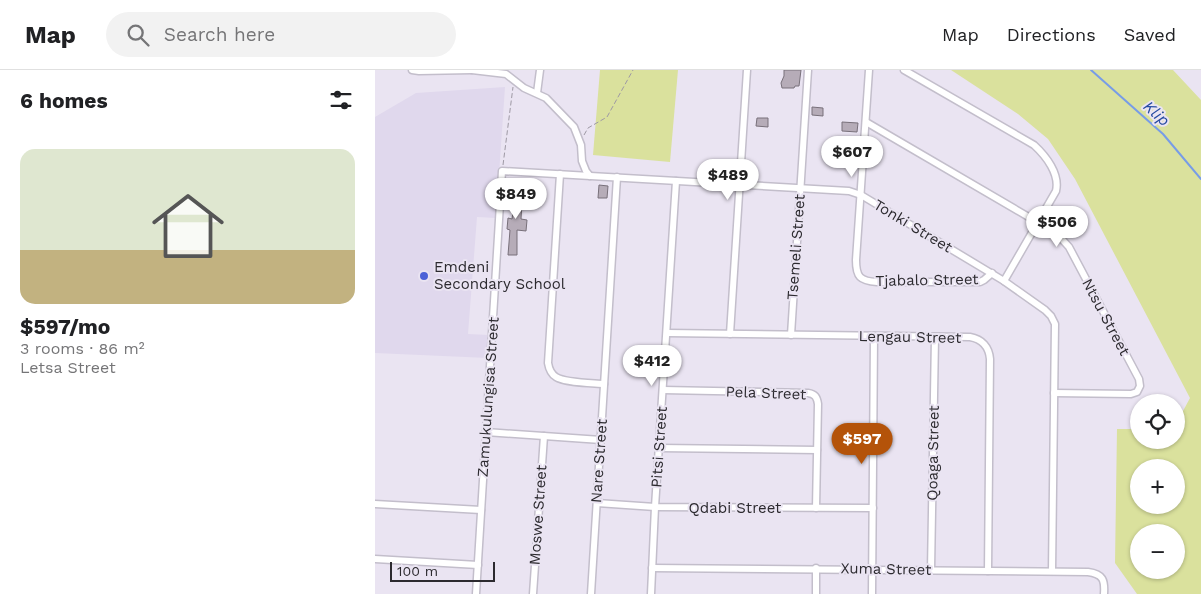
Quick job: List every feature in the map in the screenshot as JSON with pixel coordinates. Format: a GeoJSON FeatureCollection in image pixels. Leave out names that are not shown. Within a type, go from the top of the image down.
{"type":"FeatureCollection","features":[{"type":"Feature","properties":{"kind":"street"},"geometry":{"type":"LineString","coordinates":[[412,70],[419,72],[472,70],[506,74],[524,88],[546,98],[570,122],[581,144],[582,161],[590,176]]}},
{"type":"Feature","properties":{"kind":"street"},"geometry":{"type":"LineString","coordinates":[[537,93],[540,70]]}},
{"type":"Feature","properties":{"kind":"street"},"geometry":{"type":"LineString","coordinates":[[730,334],[747,70]]}},
{"type":"Feature","properties":{"kind":"street","name":"Tsemeli Street"},"geometry":{"type":"LineString","coordinates":[[791,335],[808,70]]}},
{"type":"Feature","properties":{"kind":"street","name":"Tjabalo Street"},"geometry":{"type":"LineString","coordinates":[[869,70],[856,265],[859,276],[863,280],[877,282],[980,282],[992,273]]}},
{"type":"Feature","properties":{"kind":"street"},"geometry":{"type":"LineString","coordinates":[[904,70],[1030,143],[1043,154],[1055,174],[1057,182],[1055,194],[1004,281]]}},
{"type":"Feature","properties":{"kind":"street","name":"Ntsu Street"},"geometry":{"type":"LineString","coordinates":[[866,122],[1038,222],[1059,236],[1069,247],[1140,384],[1137,392],[1131,394],[1054,393]]}},
{"type":"Feature","properties":{"kind":"street","name":"Tonki Street"},"geometry":{"type":"LineString","coordinates":[[502,171],[849,191],[861,195],[992,273],[1045,310],[1054,321],[1052,571]]}},
{"type":"Feature","properties":{"kind":"street","name":"Zamukulungisa Street"},"geometry":{"type":"LineString","coordinates":[[476,594],[502,171]]}},
{"type":"Feature","properties":{"kind":"street"},"geometry":{"type":"LineString","coordinates":[[560,174],[549,369],[553,376],[561,380],[604,384]]}},
{"type":"Feature","properties":{"kind":"street","name":"Nare Street"},"geometry":{"type":"LineString","coordinates":[[591,594],[617,177]]}},
{"type":"Feature","properties":{"kind":"street","name":"Pitsi Street"},"geometry":{"type":"LineString","coordinates":[[651,594],[676,181]]}},
{"type":"Feature","properties":{"kind":"street","name":"Lengau Street"},"geometry":{"type":"LineString","coordinates":[[667,333],[975,338],[985,345],[989,353],[988,571]]}},
{"type":"Feature","properties":{"kind":"street"},"geometry":{"type":"LineString","coordinates":[[872,594],[874,336]]}},
{"type":"Feature","properties":{"kind":"street","name":"Qoaga Street"},"geometry":{"type":"LineString","coordinates":[[931,570],[935,337]]}},
{"type":"Feature","properties":{"kind":"street","name":"Pela Street"},"geometry":{"type":"LineString","coordinates":[[663,390],[798,392],[815,395],[817,399],[816,508]]}},
{"type":"Feature","properties":{"kind":"street"},"geometry":{"type":"LineString","coordinates":[[486,432],[601,440]]}},
{"type":"Feature","properties":{"kind":"street","name":"Moswe Street"},"geometry":{"type":"LineString","coordinates":[[533,594],[543,436]]}},
{"type":"Feature","properties":{"kind":"street"},"geometry":{"type":"LineString","coordinates":[[659,448],[817,450]]}},
{"type":"Feature","properties":{"kind":"street","name":"Qdabi Street"},"geometry":{"type":"LineString","coordinates":[[597,503],[655,507],[873,508]]}},
{"type":"Feature","properties":{"kind":"street"},"geometry":{"type":"LineString","coordinates":[[375,504],[481,510]]}},
{"type":"Feature","properties":{"kind":"street"},"geometry":{"type":"LineString","coordinates":[[375,559],[478,565]]}},
{"type":"Feature","properties":{"kind":"street","name":"Xuma Street"},"geometry":{"type":"LineString","coordinates":[[652,568],[816,568],[1088,572],[1101,577],[1104,594]]}},
{"type":"Feature","properties":{"kind":"street"},"geometry":{"type":"LineString","coordinates":[[815,594],[816,568]]}},
{"type":"Feature","properties":{"kind":"path"},"geometry":{"type":"LineString","coordinates":[[579,140],[588,128],[607,118],[633,70]]}},
{"type":"Feature","properties":{"kind":"path"},"geometry":{"type":"LineString","coordinates":[[502,171],[513,79]]}},
{"type":"Feature","properties":{"kind":"shaded area","name":"Emdeni Secondary School"},"geometry":{"type":"Polygon","coordinates":[[[505,87],[496,218],[477,217],[468,334],[489,335],[488,358],[375,353],[375,117],[416,93],[505,87]]]}},
{"type":"Feature","properties":{"kind":"green space"},"geometry":{"type":"Polygon","coordinates":[[[600,70],[678,70],[670,162],[593,155],[600,70]]]}},
{"type":"Feature","properties":{"kind":"green space"},"geometry":{"type":"Polygon","coordinates":[[[951,70],[1173,70],[1201,100],[1201,594],[1137,594],[1115,563],[1117,429],[1130,429],[1130,449],[1185,449],[1185,407],[1190,398],[1075,179],[1048,139],[1018,114],[951,70]]]}},
{"type":"Feature","properties":{"kind":"building"},"geometry":{"type":"Polygon","coordinates":[[[784,70],[801,70],[799,86],[782,88],[781,83],[784,70]]]}},
{"type":"Feature","properties":{"kind":"building"},"geometry":{"type":"Polygon","coordinates":[[[812,107],[823,108],[823,116],[812,115],[812,107]]]}},
{"type":"Feature","properties":{"kind":"building"},"geometry":{"type":"Polygon","coordinates":[[[757,118],[768,118],[768,127],[756,126],[757,118]]]}},
{"type":"Feature","properties":{"kind":"building"},"geometry":{"type":"Polygon","coordinates":[[[842,122],[858,123],[857,132],[842,131],[842,122]]]}},
{"type":"Feature","properties":{"kind":"building"},"geometry":{"type":"Polygon","coordinates":[[[515,184],[523,184],[521,219],[527,220],[526,231],[517,230],[517,255],[508,255],[510,230],[507,229],[508,218],[512,219],[515,184]]]}},
{"type":"Feature","properties":{"kind":"building"},"geometry":{"type":"Polygon","coordinates":[[[599,185],[608,186],[607,198],[598,198],[599,185]]]}},
{"type":"Feature","properties":{"kind":"waterway","name":"Klip"},"geometry":{"type":"LineString","coordinates":[[1091,70],[1163,134],[1201,179]]}},
{"type":"Feature","properties":{"kind":"place","name":"Emdeni Secondary School"},"geometry":{"type":"Point","coordinates":[424,276]}}]}
